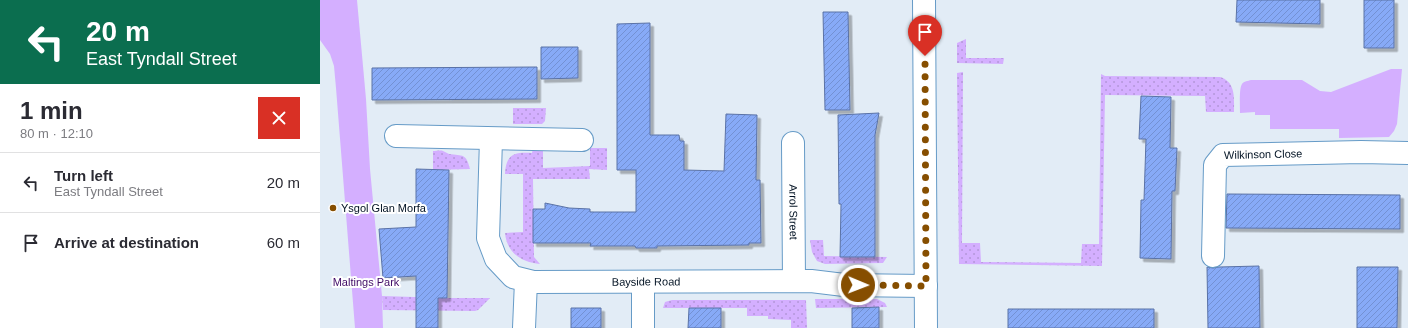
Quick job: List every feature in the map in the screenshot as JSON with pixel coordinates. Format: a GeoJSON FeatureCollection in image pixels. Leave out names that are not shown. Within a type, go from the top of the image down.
{"type":"FeatureCollection","features":[{"type":"Feature","properties":{"kind":"street"},"geometry":{"type":"LineString","coordinates":[[924,0],[926,328]]}},
{"type":"Feature","properties":{"kind":"street"},"geometry":{"type":"LineString","coordinates":[[396,136],[582,140]]}},
{"type":"Feature","properties":{"kind":"street","name":"Bayside Road"},"geometry":{"type":"LineString","coordinates":[[492,139],[488,238],[496,259],[513,277],[533,282],[643,283],[811,281],[844,285],[926,286]]}},
{"type":"Feature","properties":{"kind":"street","name":"Arrol Street"},"geometry":{"type":"LineString","coordinates":[[793,143],[794,281]]}},
{"type":"Feature","properties":{"kind":"street","name":"Wilkinson Close"},"geometry":{"type":"LineString","coordinates":[[1213,256],[1215,165],[1223,155],[1361,152],[1408,153]]}},
{"type":"Feature","properties":{"kind":"street"},"geometry":{"type":"LineString","coordinates":[[524,328],[526,281]]}},
{"type":"Feature","properties":{"kind":"street"},"geometry":{"type":"LineString","coordinates":[[643,283],[643,328]]}},
{"type":"Feature","properties":{"kind":"green space","name":"Maltings Park"},"geometry":{"type":"Polygon","coordinates":[[[320,0],[357,0],[366,99],[370,169],[382,296],[383,328],[355,328],[334,66],[330,54],[320,40],[320,0]]]}},
{"type":"Feature","properties":{"kind":"green space"},"geometry":{"type":"Polygon","coordinates":[[[966,39],[966,58],[1004,58],[1003,64],[957,63],[957,43],[966,39]]]}},
{"type":"Feature","properties":{"kind":"green space"},"geometry":{"type":"Polygon","coordinates":[[[1391,69],[1402,69],[1397,124],[1389,137],[1339,138],[1339,129],[1270,129],[1270,115],[1255,115],[1255,112],[1240,113],[1240,89],[1242,84],[1246,81],[1302,80],[1320,91],[1331,92],[1391,69]]]}},
{"type":"Feature","properties":{"kind":"green space"},"geometry":{"type":"Polygon","coordinates":[[[963,72],[962,243],[980,243],[981,262],[1081,263],[1082,244],[1099,244],[1101,74],[1105,76],[1220,77],[1229,83],[1233,91],[1234,112],[1206,112],[1205,96],[1105,95],[1102,266],[959,264],[957,73],[963,72]]]}},
{"type":"Feature","properties":{"kind":"green space"},"geometry":{"type":"Polygon","coordinates":[[[513,108],[546,108],[545,121],[542,124],[513,124],[513,108]]]}},
{"type":"Feature","properties":{"kind":"green space"},"geometry":{"type":"Polygon","coordinates":[[[533,148],[543,149],[543,168],[590,166],[590,148],[607,148],[607,170],[589,169],[590,179],[533,179],[534,257],[540,264],[521,259],[516,255],[506,240],[505,233],[523,232],[523,174],[505,174],[507,162],[509,158],[516,154],[532,153],[533,148]]]}},
{"type":"Feature","properties":{"kind":"green space"},"geometry":{"type":"Polygon","coordinates":[[[433,151],[442,151],[449,154],[461,155],[467,160],[470,169],[433,170],[433,151]]]}},
{"type":"Feature","properties":{"kind":"green space"},"geometry":{"type":"Polygon","coordinates":[[[810,240],[823,240],[824,256],[887,257],[883,263],[825,264],[817,261],[812,252],[810,240]]]}},
{"type":"Feature","properties":{"kind":"green space"},"geometry":{"type":"Polygon","coordinates":[[[382,296],[490,298],[478,310],[475,311],[383,310],[382,296]]]}},
{"type":"Feature","properties":{"kind":"green space"},"geometry":{"type":"Polygon","coordinates":[[[815,299],[877,299],[885,303],[887,307],[816,308],[815,299]]]}},
{"type":"Feature","properties":{"kind":"green space"},"geometry":{"type":"Polygon","coordinates":[[[672,300],[806,300],[807,328],[791,328],[791,320],[768,319],[768,316],[747,316],[747,308],[663,308],[665,302],[672,300]]]}},
{"type":"Feature","properties":{"kind":"building"},"geometry":{"type":"Polygon","coordinates":[[[1237,0],[1320,0],[1320,24],[1236,22],[1237,0]]]}},
{"type":"Feature","properties":{"kind":"building"},"geometry":{"type":"Polygon","coordinates":[[[1364,0],[1394,0],[1394,48],[1364,48],[1364,0]]]}},
{"type":"Feature","properties":{"kind":"building"},"geometry":{"type":"Polygon","coordinates":[[[823,12],[848,12],[850,110],[825,110],[823,12]]]}},
{"type":"Feature","properties":{"kind":"building"},"geometry":{"type":"Polygon","coordinates":[[[650,23],[650,135],[679,135],[680,141],[684,141],[684,170],[724,171],[726,114],[757,115],[756,180],[760,180],[761,243],[749,243],[749,245],[657,246],[657,248],[636,248],[635,246],[590,246],[591,243],[533,243],[533,209],[545,209],[545,203],[569,208],[590,209],[590,212],[636,212],[636,170],[617,170],[617,24],[650,23]]]}},
{"type":"Feature","properties":{"kind":"building"},"geometry":{"type":"Polygon","coordinates":[[[541,47],[578,47],[578,78],[541,79],[541,47]]]}},
{"type":"Feature","properties":{"kind":"building"},"geometry":{"type":"Polygon","coordinates":[[[537,67],[537,99],[372,100],[372,68],[537,67]]]}},
{"type":"Feature","properties":{"kind":"building"},"geometry":{"type":"Polygon","coordinates":[[[1141,96],[1171,97],[1170,148],[1177,148],[1175,191],[1172,191],[1171,259],[1140,258],[1141,200],[1144,200],[1146,139],[1139,139],[1141,96]]]}},
{"type":"Feature","properties":{"kind":"building"},"geometry":{"type":"Polygon","coordinates":[[[879,113],[875,135],[875,257],[840,257],[841,204],[839,204],[838,115],[879,113]]]}},
{"type":"Feature","properties":{"kind":"building"},"geometry":{"type":"Polygon","coordinates":[[[416,169],[449,170],[447,298],[438,298],[438,328],[416,328],[416,276],[383,278],[379,229],[416,227],[416,169]]]}},
{"type":"Feature","properties":{"kind":"building"},"geometry":{"type":"Polygon","coordinates":[[[1227,194],[1400,195],[1400,229],[1226,228],[1227,194]]]}},
{"type":"Feature","properties":{"kind":"building"},"geometry":{"type":"Polygon","coordinates":[[[1259,266],[1260,328],[1208,328],[1207,267],[1259,266]]]}},
{"type":"Feature","properties":{"kind":"building"},"geometry":{"type":"Polygon","coordinates":[[[1357,267],[1398,267],[1397,328],[1357,328],[1357,267]]]}},
{"type":"Feature","properties":{"kind":"building"},"geometry":{"type":"Polygon","coordinates":[[[879,307],[879,328],[852,328],[852,308],[879,307]]]}},
{"type":"Feature","properties":{"kind":"building"},"geometry":{"type":"Polygon","coordinates":[[[571,308],[601,308],[601,328],[571,328],[571,308]]]}},
{"type":"Feature","properties":{"kind":"building"},"geometry":{"type":"Polygon","coordinates":[[[689,308],[721,308],[721,328],[688,328],[689,308]]]}},
{"type":"Feature","properties":{"kind":"building"},"geometry":{"type":"Polygon","coordinates":[[[1008,309],[1154,309],[1154,328],[1008,328],[1008,309]]]}},
{"type":"Feature","properties":{"kind":"place","name":"Ysgol Glan Morfa"},"geometry":{"type":"Point","coordinates":[333,208]}},
{"type":"Feature","properties":{"kind":"route"},"geometry":{"type":"LineString","coordinates":[[858,285],[926,286],[925,56]]}}]}
